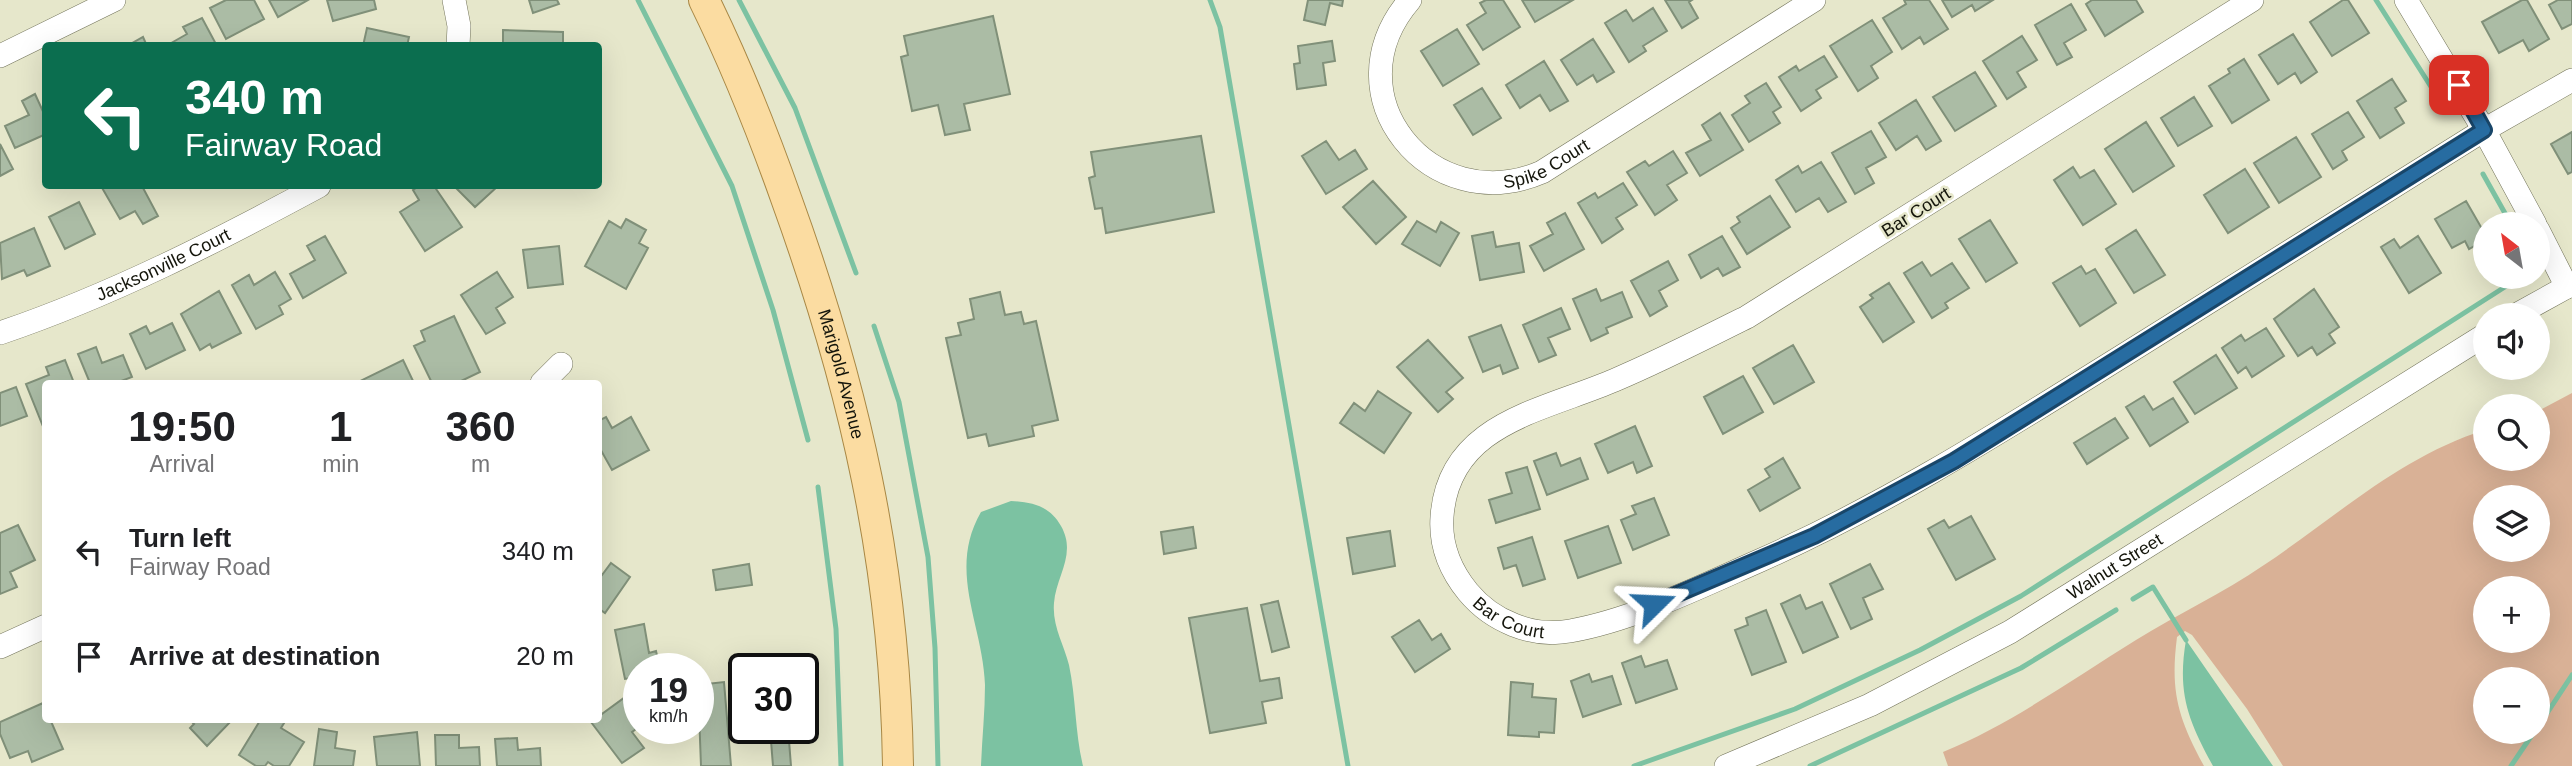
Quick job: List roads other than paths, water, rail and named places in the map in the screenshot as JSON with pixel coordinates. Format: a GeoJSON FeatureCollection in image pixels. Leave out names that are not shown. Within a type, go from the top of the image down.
{"type":"FeatureCollection","features":[{"type":"Feature","properties":{"kind":"main road","name":"Marigold Avenue"},"geometry":{"type":"LineString","coordinates":[[704,0],[773,162],[813,273],[844,374],[866,461],[879,536],[895,688],[898,766]]}},
{"type":"Feature","properties":{"kind":"street"},"geometry":{"type":"LineString","coordinates":[[0,56],[114,0]]}},
{"type":"Feature","properties":{"kind":"street"},"geometry":{"type":"LineString","coordinates":[[454,0],[459,26],[458,42]]}},
{"type":"Feature","properties":{"kind":"street","name":"Spike Court"},"geometry":{"type":"LineString","coordinates":[[1410,0],[1396,19],[1382,54],[1382,91],[1390,117],[1404,140],[1435,167],[1460,179],[1488,184],[1516,181],[1542,172],[1814,0]]}},
{"type":"Feature","properties":{"kind":"street","name":"Bar Court"},"geometry":{"type":"LineString","coordinates":[[2252,0],[1747,317],[1660,361],[1514,419],[1476,442],[1461,458],[1446,488],[1441,526],[1449,563],[1470,595],[1488,611],[1516,626],[1547,632],[1568,632],[1654,604],[1814,536],[1954,461],[2484,130],[2572,80]]}},
{"type":"Feature","properties":{"kind":"street"},"geometry":{"type":"LineString","coordinates":[[2406,0],[2484,130],[2528,212]]}},
{"type":"Feature","properties":{"kind":"street","name":"Jacksonville Court"},"geometry":{"type":"LineString","coordinates":[[0,333],[130,283],[189,256],[313,189]]}},
{"type":"Feature","properties":{"kind":"street"},"geometry":{"type":"LineString","coordinates":[[2538,303],[2569,286],[2550,252]]}},
{"type":"Feature","properties":{"kind":"street","name":"Walnut Street"},"geometry":{"type":"LineString","coordinates":[[1726,766],[1870,705],[2010,632],[2473,342]]}},
{"type":"Feature","properties":{"kind":"street"},"geometry":{"type":"LineString","coordinates":[[544,380],[561,364]]}},
{"type":"Feature","properties":{"kind":"street"},"geometry":{"type":"LineString","coordinates":[[0,647],[42,628]]}},
{"type":"Feature","properties":{"kind":"waterway"},"geometry":{"type":"LineString","coordinates":[[638,0],[732,186],[773,310],[808,440]]}},
{"type":"Feature","properties":{"kind":"waterway"},"geometry":{"type":"LineString","coordinates":[[739,0],[795,108],[856,273]]}},
{"type":"Feature","properties":{"kind":"waterway"},"geometry":{"type":"LineString","coordinates":[[1210,0],[1220,27],[1348,766]]}},
{"type":"Feature","properties":{"kind":"waterway"},"geometry":{"type":"LineString","coordinates":[[2376,0],[2447,112]]}},
{"type":"Feature","properties":{"kind":"waterway"},"geometry":{"type":"LineString","coordinates":[[2483,174],[2504,212]]}},
{"type":"Feature","properties":{"kind":"waterway"},"geometry":{"type":"LineString","coordinates":[[1634,766],[1795,709],[1920,650],[2021,596],[2502,289]]}},
{"type":"Feature","properties":{"kind":"waterway"},"geometry":{"type":"LineString","coordinates":[[874,326],[899,402],[928,557],[935,648],[938,766]]}},
{"type":"Feature","properties":{"kind":"waterway"},"geometry":{"type":"LineString","coordinates":[[818,487],[836,629],[841,766]]}},
{"type":"Feature","properties":{"kind":"waterway"},"geometry":{"type":"LineString","coordinates":[[2133,599],[2153,587],[2186,640]]}},
{"type":"Feature","properties":{"kind":"waterway"},"geometry":{"type":"LineString","coordinates":[[1810,766],[2021,668],[2116,610]]}},
{"type":"Feature","properties":{"kind":"waterway"},"geometry":{"type":"LineString","coordinates":[[2550,709],[2572,675]]}},
{"type":"Feature","properties":{"kind":"waterway"},"geometry":{"type":"LineString","coordinates":[[2511,766],[2526,744]]}}]}
